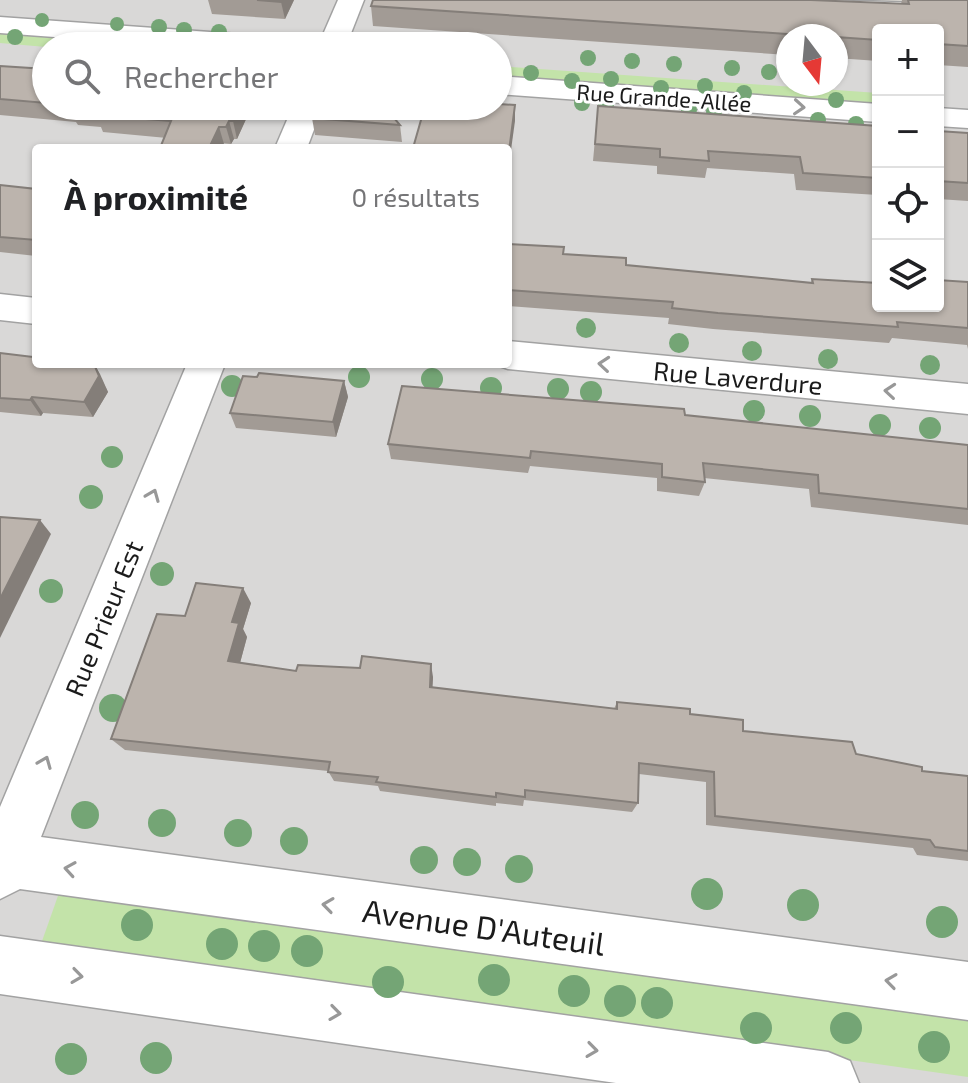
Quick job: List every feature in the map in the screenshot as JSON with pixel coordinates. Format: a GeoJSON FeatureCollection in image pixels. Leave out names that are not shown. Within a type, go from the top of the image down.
{"type":"FeatureCollection","features":[{"type":"Feature","properties":{"kind":"street"},"geometry":{"type":"LineString","coordinates":[[338,32],[351,0]]}},
{"type":"Feature","properties":{"kind":"street"},"geometry":{"type":"LineString","coordinates":[[0,25],[98,32]]}},
{"type":"Feature","properties":{"kind":"street"},"geometry":{"type":"LineString","coordinates":[[0,49],[32,51]]}},
{"type":"Feature","properties":{"kind":"street","name":"Rue Grande-Allée"},"geometry":{"type":"LineString","coordinates":[[512,61],[776,80]]}},
{"type":"Feature","properties":{"kind":"street","name":"Rue Grande-Allée"},"geometry":{"type":"LineString","coordinates":[[512,86],[872,113]]}},
{"type":"Feature","properties":{"kind":"street"},"geometry":{"type":"LineString","coordinates":[[848,86],[872,88]]}},
{"type":"Feature","properties":{"kind":"street"},"geometry":{"type":"LineString","coordinates":[[944,92],[968,94]]}},
{"type":"Feature","properties":{"kind":"street"},"geometry":{"type":"LineString","coordinates":[[944,117],[968,119]]}},
{"type":"Feature","properties":{"kind":"street"},"geometry":{"type":"LineString","coordinates":[[293,144],[302,120]]}},
{"type":"Feature","properties":{"kind":"street"},"geometry":{"type":"LineString","coordinates":[[0,307],[32,311]]}},
{"type":"Feature","properties":{"kind":"street","name":"Rue Laverdure"},"geometry":{"type":"LineString","coordinates":[[512,355],[968,399]]}},
{"type":"Feature","properties":{"kind":"street","name":"Rue Prieur Est"},"geometry":{"type":"LineString","coordinates":[[2,864],[204,368]]}},
{"type":"Feature","properties":{"kind":"street","name":"Avenue D'Auteuil"},"geometry":{"type":"LineString","coordinates":[[2,864],[968,991]]}},
{"type":"Feature","properties":{"kind":"street"},"geometry":{"type":"LineString","coordinates":[[0,965],[828,1083]]}},
{"type":"Feature","properties":{"kind":"lane"},"geometry":{"type":"LineString","coordinates":[[822,0],[968,8]]}},
{"type":"Feature","properties":{"kind":"shaded area"},"geometry":{"type":"Polygon","coordinates":[[[0,0],[860,0],[968,7],[968,1083],[0,1083],[0,0]]]}},
{"type":"Feature","properties":{"kind":"green space"},"geometry":{"type":"Polygon","coordinates":[[[0,31],[32,33],[32,46],[0,43],[0,31]]]}},
{"type":"Feature","properties":{"kind":"green space"},"geometry":{"type":"Polygon","coordinates":[[[512,67],[776,86],[776,96],[848,96],[848,91],[872,93],[872,107],[512,80],[512,67]]]}},
{"type":"Feature","properties":{"kind":"green space"},"geometry":{"type":"Polygon","coordinates":[[[59,893],[968,1016],[968,1077],[41,944],[59,893]]]}},
{"type":"Feature","properties":{"kind":"building"},"geometry":{"type":"Polygon","coordinates":[[[373,0],[811,0],[909,4],[908,0],[968,0],[968,46],[944,44],[944,24],[872,24],[872,40],[848,38],[848,24],[776,24],[776,33],[371,6],[373,0]]]}},
{"type":"Feature","properties":{"kind":"building"},"geometry":{"type":"Polygon","coordinates":[[[0,66],[32,68],[32,102],[0,99],[0,66]]]}},
{"type":"Feature","properties":{"kind":"building"},"geometry":{"type":"Polygon","coordinates":[[[512,105],[515,105],[510,144],[414,144],[421,120],[512,120],[512,105]]]}},
{"type":"Feature","properties":{"kind":"building"},"geometry":{"type":"Polygon","coordinates":[[[598,106],[872,126],[872,178],[803,173],[800,157],[708,151],[709,161],[660,157],[660,149],[595,144],[598,106]]]}},
{"type":"Feature","properties":{"kind":"building"},"geometry":{"type":"Polygon","coordinates":[[[158,120],[233,120],[226,127],[219,127],[211,144],[162,144],[171,121],[158,120]]]}},
{"type":"Feature","properties":{"kind":"building"},"geometry":{"type":"Polygon","coordinates":[[[337,120],[396,120],[400,125],[337,120]]]}},
{"type":"Feature","properties":{"kind":"building"},"geometry":{"type":"Polygon","coordinates":[[[944,131],[968,133],[968,183],[944,181],[944,131]]]}},
{"type":"Feature","properties":{"kind":"building"},"geometry":{"type":"Polygon","coordinates":[[[0,185],[32,189],[32,240],[0,237],[0,185]]]}},
{"type":"Feature","properties":{"kind":"building"},"geometry":{"type":"Polygon","coordinates":[[[512,244],[564,247],[563,254],[626,258],[626,265],[813,283],[812,279],[872,283],[872,312],[944,312],[944,280],[968,282],[968,328],[897,322],[898,327],[672,308],[673,302],[512,290],[512,244]]]}},
{"type":"Feature","properties":{"kind":"building"},"geometry":{"type":"Polygon","coordinates":[[[0,353],[32,357],[32,368],[96,368],[99,376],[84,402],[32,397],[30,400],[0,398],[0,353]]]}},
{"type":"Feature","properties":{"kind":"building"},"geometry":{"type":"Polygon","coordinates":[[[259,373],[344,381],[333,422],[230,413],[243,376],[257,377],[259,373]]]}},
{"type":"Feature","properties":{"kind":"building"},"geometry":{"type":"Polygon","coordinates":[[[402,386],[684,409],[685,415],[968,445],[968,509],[819,493],[818,475],[703,463],[705,482],[662,477],[662,464],[531,451],[530,458],[388,444],[402,386]]]}},
{"type":"Feature","properties":{"kind":"building"},"geometry":{"type":"Polygon","coordinates":[[[0,517],[40,520],[0,599],[0,517]]]}},
{"type":"Feature","properties":{"kind":"building"},"geometry":{"type":"Polygon","coordinates":[[[196,583],[243,588],[232,622],[239,623],[228,661],[296,671],[298,665],[360,668],[362,656],[431,664],[430,687],[617,709],[617,702],[690,709],[690,714],[743,720],[743,731],[852,742],[856,754],[922,767],[922,771],[968,776],[968,851],[935,847],[930,840],[715,816],[714,772],[639,763],[638,803],[525,790],[525,797],[496,793],[496,797],[376,782],[378,777],[328,772],[330,762],[111,739],[157,614],[185,616],[196,583]]]}}]}
